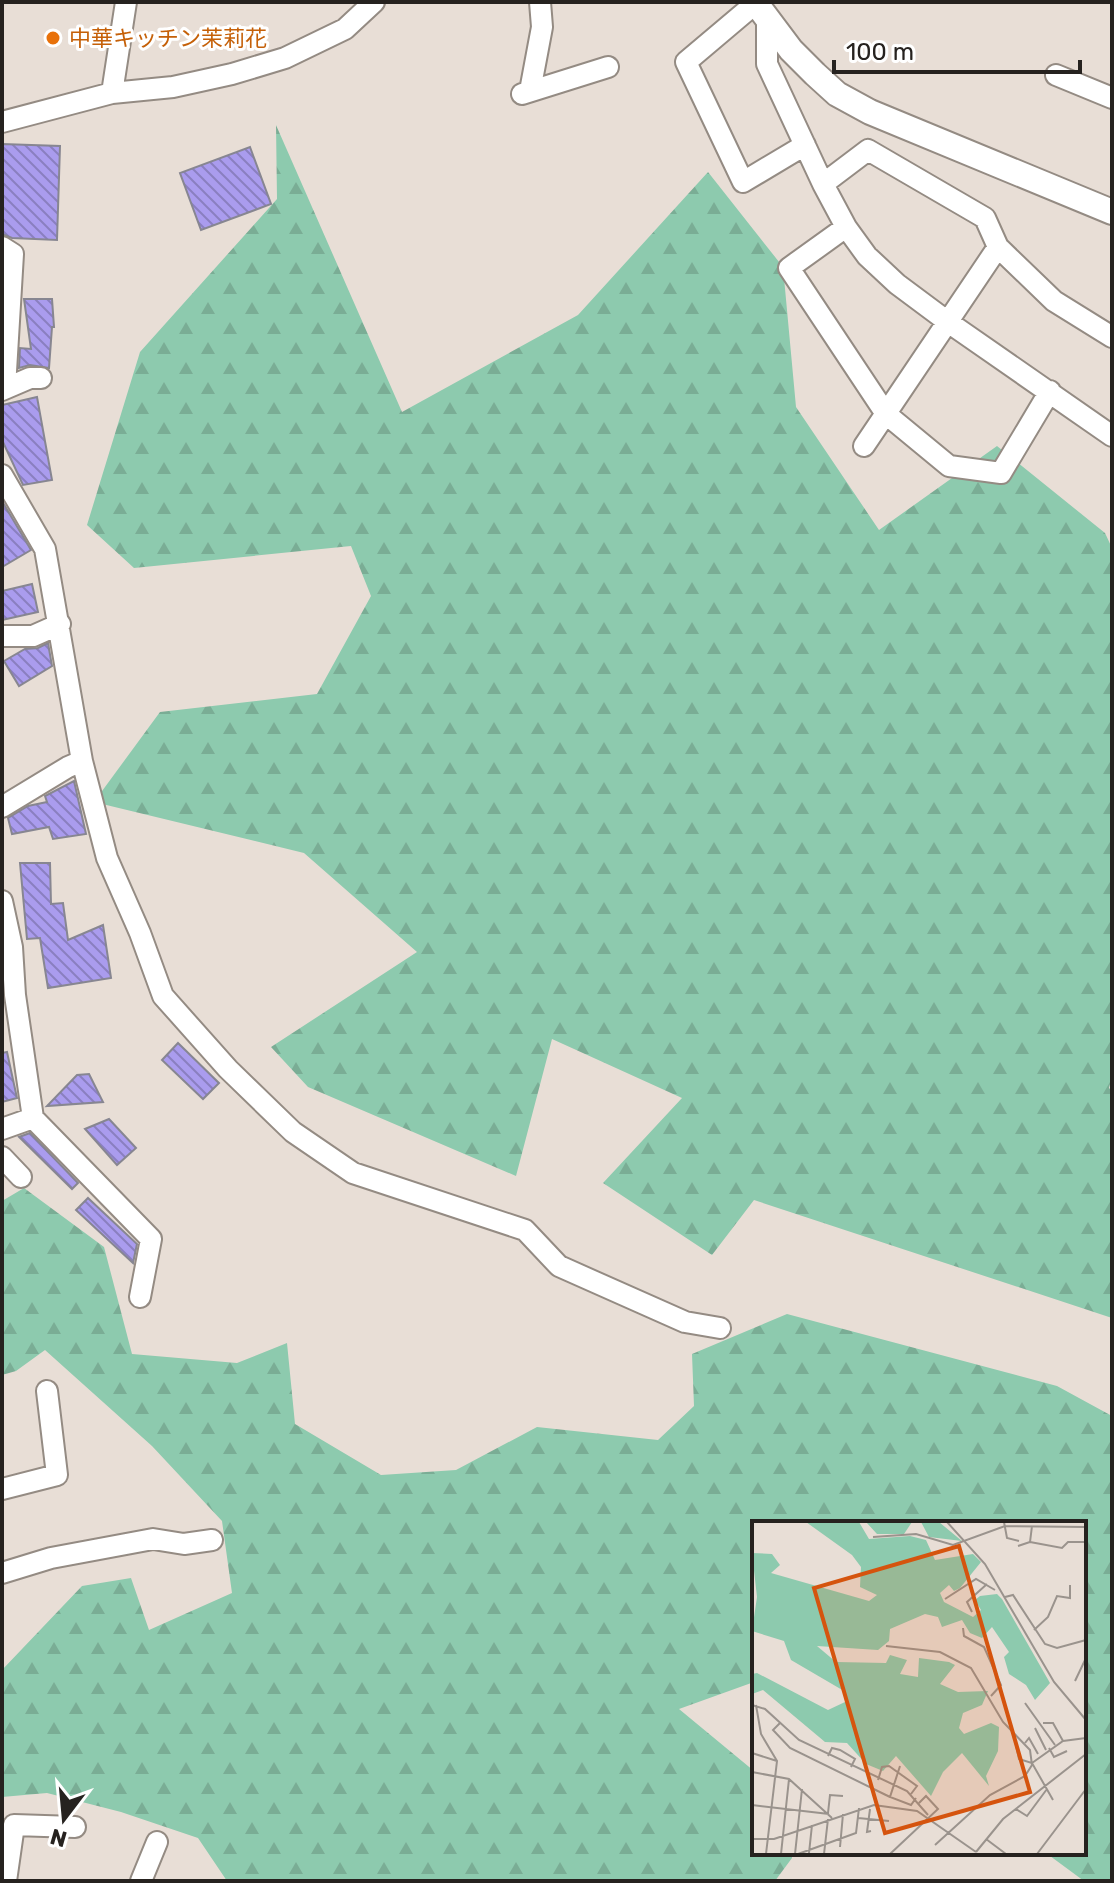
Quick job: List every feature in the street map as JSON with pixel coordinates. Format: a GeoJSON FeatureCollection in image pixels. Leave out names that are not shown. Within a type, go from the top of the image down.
{"type":"FeatureCollection","features":[{"type":"Feature","properties":{"kind":"street"},"geometry":{"type":"LineString","coordinates":[[112,93],[126,2]]}},
{"type":"Feature","properties":{"kind":"street"},"geometry":{"type":"LineString","coordinates":[[2,122],[112,93],[173,87],[285,58],[345,29],[374,2]]}},
{"type":"Feature","properties":{"kind":"street"},"geometry":{"type":"LineString","coordinates":[[540,2],[542,27],[526,93],[608,67]]}},
{"type":"Feature","properties":{"kind":"street"},"geometry":{"type":"LineString","coordinates":[[759,6],[686,62],[743,182],[805,145]]}},
{"type":"Feature","properties":{"kind":"street"},"geometry":{"type":"LineString","coordinates":[[759,6],[767,64],[823,184],[846,227],[867,256],[897,284],[948,322],[1112,435]]}},
{"type":"Feature","properties":{"kind":"street"},"geometry":{"type":"LineString","coordinates":[[759,6],[791,50],[837,94],[870,112],[1112,212]]}},
{"type":"Feature","properties":{"kind":"street"},"geometry":{"type":"LineString","coordinates":[[1056,75],[1112,98]]}},
{"type":"Feature","properties":{"kind":"street"},"geometry":{"type":"LineString","coordinates":[[823,184],[868,150],[985,218],[998,247],[1054,301],[1112,337]]}},
{"type":"Feature","properties":{"kind":"street"},"geometry":{"type":"LineString","coordinates":[[846,227],[789,268],[886,414],[949,466],[1001,473],[1050,391]]}},
{"type":"Feature","properties":{"kind":"street"},"geometry":{"type":"LineString","coordinates":[[2,247],[13,254],[4,389],[30,378],[41,378]]}},
{"type":"Feature","properties":{"kind":"street"},"geometry":{"type":"LineString","coordinates":[[864,446],[998,247]]}},
{"type":"Feature","properties":{"kind":"street"},"geometry":{"type":"LineString","coordinates":[[2,475],[45,549],[82,761],[107,858],[163,996],[228,1069],[293,1132],[353,1173],[525,1230],[559,1266],[685,1322],[720,1328]]}},
{"type":"Feature","properties":{"kind":"street"},"geometry":{"type":"LineString","coordinates":[[2,636],[33,636],[60,624]]}},
{"type":"Feature","properties":{"kind":"street"},"geometry":{"type":"LineString","coordinates":[[2,807],[82,761]]}},
{"type":"Feature","properties":{"kind":"street"},"geometry":{"type":"LineString","coordinates":[[2,901],[8,967],[33,1118],[151,1239],[140,1297]]}},
{"type":"Feature","properties":{"kind":"street"},"geometry":{"type":"LineString","coordinates":[[2,1129],[33,1118]]}},
{"type":"Feature","properties":{"kind":"street"},"geometry":{"type":"LineString","coordinates":[[2,1157],[21,1177]]}},
{"type":"Feature","properties":{"kind":"street"},"geometry":{"type":"LineString","coordinates":[[2,1489],[57,1475],[47,1391]]}},
{"type":"Feature","properties":{"kind":"street"},"geometry":{"type":"LineString","coordinates":[[2,1573],[51,1558],[153,1539],[184,1544],[212,1540]]}},
{"type":"Feature","properties":{"kind":"street"},"geometry":{"type":"LineString","coordinates":[[6,1881],[14,1825],[75,1827]]}},
{"type":"Feature","properties":{"kind":"street"},"geometry":{"type":"LineString","coordinates":[[141,1881],[157,1842]]}},
{"type":"Feature","properties":{"kind":"green space"},"geometry":{"type":"Polygon","coordinates":[[[276,125],[402,412],[578,315],[708,172],[783,267],[796,407],[879,530],[997,446],[1105,533],[1112,548],[1112,1077],[1109,1088],[1112,1091],[1112,1318],[754,1200],[712,1255],[603,1183],[682,1098],[552,1039],[516,1176],[308,1087],[271,1047],[417,952],[304,853],[94,802],[160,712],[317,694],[371,596],[351,546],[134,568],[87,525],[140,352],[277,199],[276,125]]]}},
{"type":"Feature","properties":{"kind":"green space"},"geometry":{"type":"Polygon","coordinates":[[[24,1188],[104,1247],[132,1354],[237,1363],[287,1343],[295,1424],[381,1475],[456,1470],[537,1427],[658,1440],[694,1406],[692,1354],[787,1314],[1057,1386],[1112,1416],[1112,1881],[1084,1881],[1049,1855],[1086,1855],[1086,1521],[752,1521],[752,1683],[679,1709],[752,1769],[752,1855],[792,1855],[775,1881],[227,1881],[198,1838],[121,1812],[47,1793],[2,1797],[2,1670],[82,1586],[131,1578],[149,1630],[232,1593],[222,1521],[152,1446],[45,1350],[16,1371],[2,1375],[2,1201],[24,1188]]]}},
{"type":"Feature","properties":{"kind":"building"},"geometry":{"type":"Polygon","coordinates":[[[2,144],[60,146],[57,240],[12,238],[2,234],[2,144]]]}},
{"type":"Feature","properties":{"kind":"building"},"geometry":{"type":"Polygon","coordinates":[[[250,147],[271,204],[201,230],[180,173],[250,147]]]}},
{"type":"Feature","properties":{"kind":"building"},"geometry":{"type":"Polygon","coordinates":[[[24,299],[52,299],[54,327],[49,368],[30,365],[19,368],[20,348],[31,349],[24,299]]]}},
{"type":"Feature","properties":{"kind":"building"},"geometry":{"type":"Polygon","coordinates":[[[37,397],[52,480],[23,485],[2,440],[2,405],[37,397]]]}},
{"type":"Feature","properties":{"kind":"building"},"geometry":{"type":"Polygon","coordinates":[[[2,501],[31,550],[2,567],[2,501]]]}},
{"type":"Feature","properties":{"kind":"building"},"geometry":{"type":"Polygon","coordinates":[[[32,584],[38,612],[2,620],[2,591],[32,584]]]}},
{"type":"Feature","properties":{"kind":"building"},"geometry":{"type":"Polygon","coordinates":[[[48,643],[52,666],[19,686],[4,661],[25,649],[48,643]]]}},
{"type":"Feature","properties":{"kind":"building"},"geometry":{"type":"Polygon","coordinates":[[[74,781],[86,834],[53,839],[49,827],[12,834],[8,818],[28,806],[47,802],[45,796],[74,781]]]}},
{"type":"Feature","properties":{"kind":"building"},"geometry":{"type":"Polygon","coordinates":[[[20,863],[50,863],[51,904],[63,903],[68,940],[103,925],[111,978],[48,988],[40,938],[27,939],[20,863]]]}},
{"type":"Feature","properties":{"kind":"building"},"geometry":{"type":"Polygon","coordinates":[[[178,1043],[219,1083],[203,1099],[162,1060],[178,1043]]]}},
{"type":"Feature","properties":{"kind":"building"},"geometry":{"type":"Polygon","coordinates":[[[7,1052],[17,1098],[2,1102],[2,1053],[7,1052]]]}},
{"type":"Feature","properties":{"kind":"building"},"geometry":{"type":"Polygon","coordinates":[[[89,1074],[103,1102],[47,1106],[77,1075],[89,1074]]]}},
{"type":"Feature","properties":{"kind":"building"},"geometry":{"type":"Polygon","coordinates":[[[109,1119],[136,1148],[117,1165],[85,1129],[109,1119]]]}},
{"type":"Feature","properties":{"kind":"building"},"geometry":{"type":"Polygon","coordinates":[[[30,1133],[78,1183],[72,1189],[19,1137],[30,1133]]]}},
{"type":"Feature","properties":{"kind":"building"},"geometry":{"type":"Polygon","coordinates":[[[88,1198],[137,1244],[133,1263],[76,1210],[88,1198]]]}},
{"type":"Feature","properties":{"kind":"place","name":"中華キッチン茉莉花"},"geometry":{"type":"Point","coordinates":[53,38]}}]}
